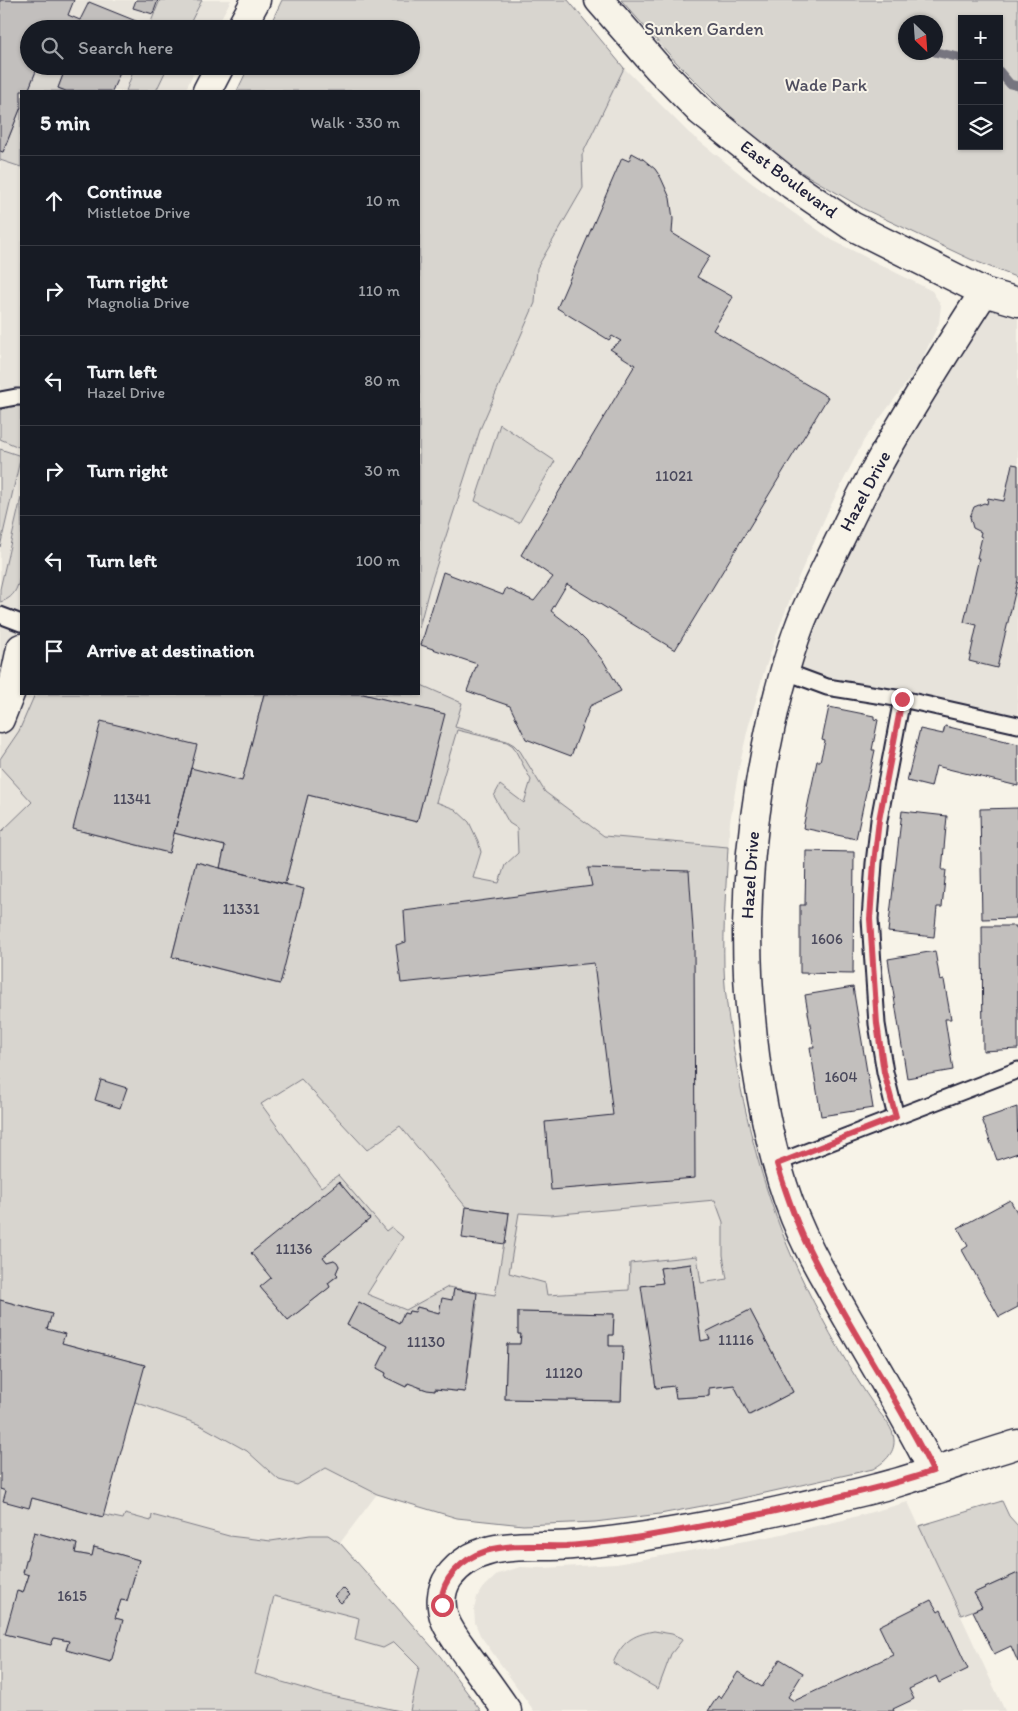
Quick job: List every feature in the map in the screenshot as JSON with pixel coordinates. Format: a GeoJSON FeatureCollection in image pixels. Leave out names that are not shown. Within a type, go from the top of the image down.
{"type":"FeatureCollection","features":[{"type":"Feature","properties":{"kind":"street"},"geometry":{"type":"LineString","coordinates":[[245,20],[256,0]]}},
{"type":"Feature","properties":{"kind":"street","name":"East Boulevard"},"geometry":{"type":"LineString","coordinates":[[599,0],[659,68],[700,110],[792,185],[852,226],[984,292],[1018,302]]}},
{"type":"Feature","properties":{"kind":"street"},"geometry":{"type":"LineString","coordinates":[[208,90],[215,75]]}},
{"type":"Feature","properties":{"kind":"street","name":"Hazel Drive"},"geometry":{"type":"LineString","coordinates":[[933,1471],[906,1418],[848,1321],[808,1249],[795,1219],[777,1164],[764,1110],[747,979],[746,940],[750,848],[766,744],[784,672],[802,622],[872,474],[984,292]]}},
{"type":"Feature","properties":{"kind":"street"},"geometry":{"type":"LineString","coordinates":[[1,716],[13,686],[20,653]]}},
{"type":"Feature","properties":{"kind":"street"},"geometry":{"type":"LineString","coordinates":[[507,1711],[456,1639],[445,1620],[441,1596],[449,1577],[474,1556],[500,1547],[566,1546],[674,1532],[735,1521],[898,1482],[1018,1444]]}},
{"type":"Feature","properties":{"kind":"lane"},"geometry":{"type":"LineString","coordinates":[[0,400],[20,397]]}},
{"type":"Feature","properties":{"kind":"lane"},"geometry":{"type":"LineString","coordinates":[[0,615],[20,623]]}},
{"type":"Feature","properties":{"kind":"lane"},"geometry":{"type":"LineString","coordinates":[[784,672],[827,687],[902,699],[1018,725]]}},
{"type":"Feature","properties":{"kind":"lane"},"geometry":{"type":"LineString","coordinates":[[896,1117],[884,1072],[877,1024],[870,919],[879,820],[902,699]]}},
{"type":"Feature","properties":{"kind":"lane"},"geometry":{"type":"LineString","coordinates":[[777,1164],[1018,1070]]}},
{"type":"Feature","properties":{"kind":"shaded area"},"geometry":{"type":"Polygon","coordinates":[[[0,0],[231,0],[220,20],[20,20],[20,75],[193,75],[185,90],[20,90],[20,695],[420,695],[420,90],[237,90],[245,75],[420,75],[420,20],[272,20],[282,0],[568,0],[624,68],[689,133],[753,184],[832,240],[932,291],[941,305],[939,323],[919,366],[864,440],[828,511],[799,576],[779,628],[763,675],[739,768],[730,822],[724,919],[724,970],[729,1024],[746,1116],[756,1158],[770,1202],[796,1268],[829,1334],[860,1385],[889,1426],[894,1440],[891,1453],[885,1462],[873,1469],[729,1501],[660,1514],[595,1522],[523,1525],[457,1518],[377,1494],[340,1543],[440,1656],[481,1711],[0,1711],[0,0]]]}},
{"type":"Feature","properties":{"kind":"shaded area"},"geometry":{"type":"Polygon","coordinates":[[[984,292],[1018,302],[1018,725],[784,671],[984,292]]]}},
{"type":"Feature","properties":{"kind":"shaded area"},"geometry":{"type":"Polygon","coordinates":[[[908,1502],[1005,1711],[534,1711],[480,1635],[475,1623],[474,1609],[481,1590],[498,1574],[520,1567],[543,1568],[616,1564],[773,1536],[843,1520],[908,1502]]]}},
{"type":"Feature","properties":{"kind":"green space"},"geometry":{"type":"Polygon","coordinates":[[[160,0],[202,0],[192,20],[152,20],[160,0]]]}},
{"type":"Feature","properties":{"kind":"green space"},"geometry":{"type":"Polygon","coordinates":[[[282,0],[568,0],[624,68],[582,155],[583,188],[537,268],[535,303],[481,427],[429,589],[420,624],[420,90],[237,90],[245,75],[420,75],[420,20],[272,20],[282,0]]]}},
{"type":"Feature","properties":{"kind":"green space","name":"Wade Park"},"geometry":{"type":"Polygon","coordinates":[[[621,0],[1018,0],[1018,278],[970,259],[864,209],[796,169],[755,141],[676,62],[621,0]]]}},
{"type":"Feature","properties":{"kind":"green space"},"geometry":{"type":"Polygon","coordinates":[[[34,75],[63,75],[58,88],[63,90],[28,90],[34,75]]]}},
{"type":"Feature","properties":{"kind":"green space"},"geometry":{"type":"Polygon","coordinates":[[[132,75],[164,75],[156,90],[126,90],[132,75]]]}},
{"type":"Feature","properties":{"kind":"green space"},"geometry":{"type":"Polygon","coordinates":[[[20,110],[20,167],[0,160],[0,151],[3,152],[20,110]]]}},
{"type":"Feature","properties":{"kind":"green space"},"geometry":{"type":"Polygon","coordinates":[[[20,406],[20,448],[0,439],[0,410],[20,406]]]}},
{"type":"Feature","properties":{"kind":"green space"},"geometry":{"type":"Polygon","coordinates":[[[500,424],[555,461],[519,523],[475,501],[500,424]]]}},
{"type":"Feature","properties":{"kind":"green space"},"geometry":{"type":"Polygon","coordinates":[[[0,449],[20,456],[20,460],[0,547],[0,449]]]}},
{"type":"Feature","properties":{"kind":"green space"},"geometry":{"type":"Polygon","coordinates":[[[20,502],[19,579],[16,590],[12,595],[0,602],[0,589],[20,502]]]}},
{"type":"Feature","properties":{"kind":"green space"},"geometry":{"type":"Polygon","coordinates":[[[420,684],[462,703],[455,727],[507,741],[514,745],[520,751],[545,792],[604,836],[728,847],[724,922],[725,979],[731,1035],[747,1116],[771,1203],[793,1259],[839,1349],[866,1393],[888,1423],[894,1436],[893,1450],[884,1461],[873,1469],[729,1501],[660,1514],[595,1522],[523,1525],[457,1518],[377,1494],[326,1468],[297,1485],[279,1480],[247,1451],[198,1424],[135,1402],[144,1365],[62,1343],[47,1329],[52,1314],[0,1300],[0,833],[32,802],[0,767],[0,759],[19,731],[35,695],[264,695],[242,781],[232,779],[73,829],[169,853],[174,833],[225,846],[220,868],[196,862],[172,957],[279,984],[304,889],[285,884],[308,795],[417,822],[444,714],[367,695],[420,695],[420,684]],[[457,730],[436,802],[455,809],[469,822],[481,852],[473,878],[499,883],[505,865],[518,853],[517,828],[509,823],[494,796],[500,785],[524,803],[531,780],[513,746],[507,742],[457,730]],[[301,1079],[261,1104],[321,1187],[338,1175],[386,1231],[391,1227],[403,1237],[367,1294],[406,1310],[448,1287],[495,1295],[509,1213],[466,1207],[400,1126],[367,1150],[301,1079]],[[339,1182],[271,1278],[261,1288],[288,1320],[330,1287],[328,1283],[338,1276],[336,1273],[339,1266],[334,1260],[327,1262],[323,1257],[370,1219],[339,1182]],[[715,1200],[550,1215],[519,1213],[509,1273],[545,1283],[547,1295],[629,1290],[630,1263],[697,1256],[701,1283],[727,1279],[723,1255],[723,1222],[715,1200]],[[691,1264],[660,1268],[663,1283],[642,1286],[656,1388],[674,1386],[676,1398],[709,1396],[709,1388],[734,1385],[750,1415],[793,1392],[750,1310],[707,1332],[710,1339],[701,1341],[691,1264]],[[454,1289],[452,1300],[442,1299],[439,1313],[417,1307],[415,1312],[409,1311],[408,1314],[404,1313],[399,1323],[359,1302],[347,1325],[388,1346],[377,1368],[386,1373],[385,1377],[406,1387],[408,1383],[419,1386],[419,1388],[435,1391],[435,1389],[465,1392],[477,1293],[454,1289]],[[518,1312],[518,1334],[521,1334],[520,1344],[507,1344],[505,1399],[621,1401],[623,1347],[609,1346],[609,1335],[613,1335],[614,1314],[518,1312]]]}},
{"type":"Feature","properties":{"kind":"green space"},"geometry":{"type":"Polygon","coordinates":[[[0,1489],[6,1491],[29,1508],[32,1498],[103,1517],[104,1515],[123,1519],[125,1514],[151,1521],[152,1515],[229,1536],[271,1541],[310,1535],[328,1535],[340,1543],[440,1656],[481,1711],[410,1711],[419,1667],[394,1642],[383,1648],[355,1640],[359,1618],[274,1596],[255,1674],[323,1694],[400,1711],[0,1711],[0,1489]],[[34,1532],[23,1572],[29,1575],[23,1593],[18,1591],[6,1634],[51,1645],[54,1638],[69,1641],[66,1649],[111,1662],[122,1620],[115,1618],[121,1600],[127,1601],[139,1560],[94,1547],[92,1556],[75,1553],[77,1544],[34,1532]]]}},
{"type":"Feature","properties":{"kind":"green space"},"geometry":{"type":"Polygon","coordinates":[[[1002,1501],[1009,1516],[1018,1526],[1018,1573],[974,1593],[982,1607],[961,1615],[919,1526],[1002,1501]]]}},
{"type":"Feature","properties":{"kind":"green space"},"geometry":{"type":"Polygon","coordinates":[[[654,1631],[672,1634],[683,1639],[671,1654],[658,1689],[613,1663],[624,1645],[634,1637],[654,1631]]]}},
{"type":"Feature","properties":{"kind":"building"},"geometry":{"type":"Polygon","coordinates":[[[0,0],[74,0],[68,15],[80,20],[20,20],[20,75],[34,75],[28,90],[20,90],[20,110],[3,152],[0,151],[0,0]]]}},
{"type":"Feature","properties":{"kind":"building"},"geometry":{"type":"Polygon","coordinates":[[[136,0],[158,0],[153,14],[133,8],[136,0]]]}},
{"type":"Feature","properties":{"kind":"building"},"geometry":{"type":"Polygon","coordinates":[[[89,2],[134,20],[80,20],[89,2]]]}},
{"type":"Feature","properties":{"kind":"building"},"geometry":{"type":"Polygon","coordinates":[[[63,75],[119,75],[112,90],[63,90],[58,88],[63,75]]]}},
{"type":"Feature","properties":{"kind":"building"},"geometry":{"type":"Polygon","coordinates":[[[632,153],[655,169],[661,178],[670,198],[673,219],[672,233],[710,256],[697,277],[733,297],[713,330],[828,397],[675,650],[567,584],[551,611],[586,640],[604,662],[621,691],[590,706],[571,756],[526,739],[510,706],[467,691],[477,664],[421,645],[443,572],[503,595],[506,588],[534,601],[553,577],[521,555],[635,365],[610,349],[621,341],[612,336],[609,340],[557,308],[622,158],[629,161],[632,153]]]}},
{"type":"Feature","properties":{"kind":"building"},"geometry":{"type":"Polygon","coordinates":[[[1012,464],[1018,465],[1018,580],[997,668],[969,661],[977,625],[964,622],[982,537],[980,536],[981,532],[973,528],[970,517],[974,507],[984,503],[987,504],[988,498],[1004,501],[1012,464]]]}},
{"type":"Feature","properties":{"kind":"building"},"geometry":{"type":"Polygon","coordinates":[[[264,695],[367,695],[445,714],[417,822],[308,795],[285,884],[220,868],[225,846],[174,833],[191,768],[242,781],[264,695]]]}},
{"type":"Feature","properties":{"kind":"building"},"geometry":{"type":"Polygon","coordinates":[[[829,707],[874,716],[874,719],[878,720],[872,750],[875,750],[856,839],[803,828],[817,761],[820,761],[825,741],[822,740],[829,707]]]}},
{"type":"Feature","properties":{"kind":"building"},"geometry":{"type":"Polygon","coordinates":[[[101,721],[197,745],[169,853],[73,829],[101,721]]]}},
{"type":"Feature","properties":{"kind":"building"},"geometry":{"type":"Polygon","coordinates":[[[945,726],[1018,744],[1018,786],[936,766],[931,787],[907,781],[920,729],[943,734],[945,726]]]}},
{"type":"Feature","properties":{"kind":"building"},"geometry":{"type":"Polygon","coordinates":[[[1018,808],[1018,915],[1016,915],[1016,918],[982,919],[980,809],[1018,808]]]}},
{"type":"Feature","properties":{"kind":"building"},"geometry":{"type":"Polygon","coordinates":[[[902,811],[947,816],[942,870],[946,870],[942,907],[937,907],[934,937],[888,932],[902,811]]]}},
{"type":"Feature","properties":{"kind":"building"},"geometry":{"type":"Polygon","coordinates":[[[806,851],[854,852],[853,974],[800,973],[800,905],[805,905],[806,851]]]}},
{"type":"Feature","properties":{"kind":"building"},"geometry":{"type":"Polygon","coordinates":[[[196,862],[304,889],[280,984],[172,957],[196,862]]]}},
{"type":"Feature","properties":{"kind":"building"},"geometry":{"type":"Polygon","coordinates":[[[588,868],[689,871],[694,943],[695,1178],[551,1190],[545,1122],[613,1115],[594,963],[401,983],[396,945],[406,942],[404,911],[592,886],[588,868]]]}},
{"type":"Feature","properties":{"kind":"building"},"geometry":{"type":"Polygon","coordinates":[[[982,926],[1016,926],[1018,928],[1018,1049],[983,1051],[982,926]]]}},
{"type":"Feature","properties":{"kind":"building"},"geometry":{"type":"Polygon","coordinates":[[[935,951],[940,981],[944,980],[951,1019],[945,1019],[953,1070],[907,1078],[888,959],[935,951]]]}},
{"type":"Feature","properties":{"kind":"building"},"geometry":{"type":"Polygon","coordinates":[[[853,987],[873,1108],[821,1116],[810,1047],[814,1047],[805,995],[853,987]]]}},
{"type":"Feature","properties":{"kind":"building"},"geometry":{"type":"Polygon","coordinates":[[[101,1080],[127,1088],[120,1108],[95,1100],[101,1080]]]}},
{"type":"Feature","properties":{"kind":"building"},"geometry":{"type":"Polygon","coordinates":[[[1017,1107],[1018,1153],[997,1160],[982,1119],[1017,1107]]]}},
{"type":"Feature","properties":{"kind":"building"},"geometry":{"type":"Polygon","coordinates":[[[339,1182],[370,1219],[323,1257],[327,1262],[334,1260],[337,1262],[339,1266],[336,1273],[338,1275],[328,1283],[330,1287],[288,1320],[260,1287],[271,1278],[251,1253],[339,1182]]]}},
{"type":"Feature","properties":{"kind":"building"},"geometry":{"type":"Polygon","coordinates":[[[1010,1200],[1018,1214],[1018,1307],[999,1317],[962,1250],[968,1246],[958,1228],[1010,1200]]]}},
{"type":"Feature","properties":{"kind":"building"},"geometry":{"type":"Polygon","coordinates":[[[466,1207],[509,1213],[505,1244],[462,1238],[466,1207]]]}},
{"type":"Feature","properties":{"kind":"building"},"geometry":{"type":"Polygon","coordinates":[[[691,1264],[701,1341],[710,1339],[706,1332],[750,1310],[793,1392],[749,1415],[734,1385],[709,1388],[709,1396],[676,1398],[674,1386],[656,1388],[641,1286],[663,1283],[660,1268],[691,1264]]]}},
{"type":"Feature","properties":{"kind":"building"},"geometry":{"type":"Polygon","coordinates":[[[454,1289],[477,1293],[465,1392],[427,1390],[408,1383],[406,1387],[385,1377],[386,1373],[377,1368],[388,1346],[347,1325],[359,1302],[399,1323],[404,1313],[408,1314],[409,1311],[415,1312],[417,1307],[439,1313],[442,1298],[452,1300],[454,1289]]]}},
{"type":"Feature","properties":{"kind":"building"},"geometry":{"type":"Polygon","coordinates":[[[0,1300],[52,1314],[47,1329],[65,1334],[62,1343],[145,1365],[103,1517],[32,1498],[29,1508],[3,1501],[6,1491],[0,1489],[0,1300]]]}},
{"type":"Feature","properties":{"kind":"building"},"geometry":{"type":"Polygon","coordinates":[[[518,1312],[614,1314],[613,1335],[609,1335],[609,1346],[623,1346],[621,1401],[505,1399],[507,1344],[520,1344],[521,1334],[518,1334],[518,1312]]]}},
{"type":"Feature","properties":{"kind":"building"},"geometry":{"type":"Polygon","coordinates":[[[34,1532],[77,1544],[75,1553],[92,1556],[94,1547],[139,1560],[127,1601],[121,1600],[115,1618],[123,1620],[111,1662],[66,1650],[69,1641],[54,1638],[51,1645],[5,1634],[17,1591],[23,1593],[29,1575],[23,1573],[34,1532]]]}},
{"type":"Feature","properties":{"kind":"building"},"geometry":{"type":"Polygon","coordinates":[[[1018,1573],[1018,1662],[1011,1646],[994,1654],[973,1611],[982,1607],[974,1593],[1018,1573]]]}},
{"type":"Feature","properties":{"kind":"building"},"geometry":{"type":"Polygon","coordinates":[[[343,1588],[350,1595],[341,1603],[334,1596],[343,1588]]]}},
{"type":"Feature","properties":{"kind":"building"},"geometry":{"type":"Polygon","coordinates":[[[931,1600],[938,1612],[941,1610],[968,1669],[939,1683],[936,1676],[909,1689],[914,1699],[893,1709],[894,1711],[708,1711],[718,1696],[721,1698],[738,1672],[762,1687],[780,1659],[803,1673],[788,1697],[794,1701],[893,1655],[879,1626],[931,1600]]]}},
{"type":"Feature","properties":{"kind":"waterway"},"geometry":{"type":"LineString","coordinates":[[943,54],[958,57]]}},
{"type":"Feature","properties":{"kind":"waterway"},"geometry":{"type":"LineString","coordinates":[[1003,76],[1010,84],[1018,86]]}},
{"type":"Feature","properties":{"kind":"route"},"geometry":{"type":"LineString","coordinates":[[442,1605],[441,1596],[449,1577],[474,1556],[500,1547],[566,1546],[674,1532],[735,1521],[852,1494],[933,1471],[906,1418],[848,1321],[808,1249],[795,1219],[777,1164],[896,1117],[884,1072],[877,1024],[870,919],[879,820],[902,699]]}},
{"type":"Feature","properties":{"kind":"park label","name":"Sunken Garden"},"geometry":{"type":"Point","coordinates":[704,29]}}]}
